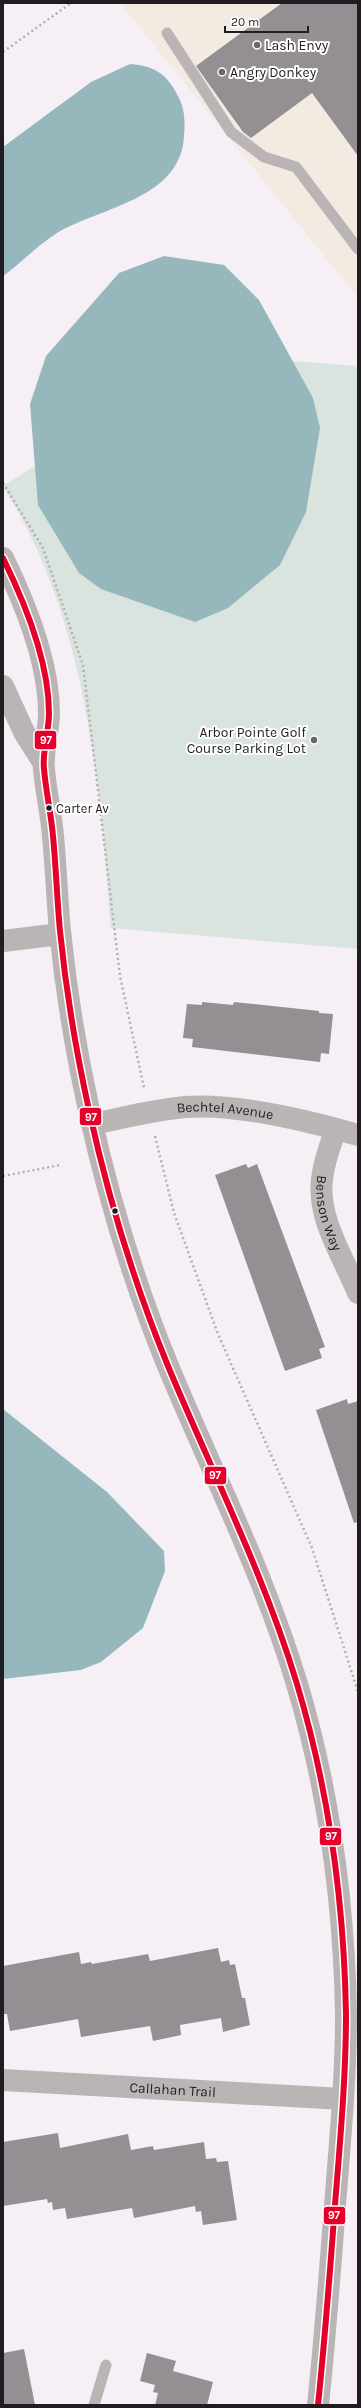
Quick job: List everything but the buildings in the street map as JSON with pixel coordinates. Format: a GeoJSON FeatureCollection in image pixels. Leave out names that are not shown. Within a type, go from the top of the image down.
{"type":"FeatureCollection","features":[{"type":"Feature","properties":{"kind":"street"},"geometry":{"type":"LineString","coordinates":[[3,558],[27,614],[43,669],[49,708],[48,733],[43,762],[53,832],[60,934],[78,1058],[105,1181],[145,1305],[169,1368],[271,1605],[297,1684],[330,1828],[340,1913],[346,2017],[343,2099],[318,2405]]}},
{"type":"Feature","properties":{"kind":"street"},"geometry":{"type":"LineString","coordinates":[[3,686],[24,732],[43,762]]}},
{"type":"Feature","properties":{"kind":"street"},"geometry":{"type":"LineString","coordinates":[[3,941],[60,934]]}},
{"type":"Feature","properties":{"kind":"street","name":"Bechtel Avenue"},"geometry":{"type":"LineString","coordinates":[[92,1124],[148,1112],[211,1107],[243,1110],[336,1129],[358,1136]]}},
{"type":"Feature","properties":{"kind":"street","name":"Benson Way"},"geometry":{"type":"LineString","coordinates":[[336,1129],[322,1181],[324,1209],[330,1230],[358,1293]]}},
{"type":"Feature","properties":{"kind":"street","name":"Callahan Trail"},"geometry":{"type":"LineString","coordinates":[[3,2080],[343,2099]]}},
{"type":"Feature","properties":{"kind":"lane"},"geometry":{"type":"LineString","coordinates":[[167,32],[231,132],[264,157],[296,167],[358,249]]}},
{"type":"Feature","properties":{"kind":"lane"},"geometry":{"type":"LineString","coordinates":[[94,2405],[106,2365]]}},
{"type":"Feature","properties":{"kind":"path"},"geometry":{"type":"LineString","coordinates":[[3,52],[71,3]]}},
{"type":"Feature","properties":{"kind":"path"},"geometry":{"type":"LineString","coordinates":[[3,1176],[60,1165]]}},
{"type":"Feature","properties":{"kind":"shaded area"},"geometry":{"type":"Polygon","coordinates":[[[120,3],[358,3],[358,298],[120,3]]]}},
{"type":"Feature","properties":{"kind":"shaded area"},"geometry":{"type":"Polygon","coordinates":[[[213,355],[358,366],[358,949],[111,928],[101,813],[84,700],[70,644],[53,590],[31,537],[3,486],[213,355]]]}},
{"type":"Feature","properties":{"kind":"water"},"geometry":{"type":"Polygon","coordinates":[[[130,64],[148,67],[161,73],[176,91],[182,104],[184,136],[179,157],[169,174],[154,188],[136,198],[57,233],[3,276],[3,147],[91,82],[130,64]]]}},
{"type":"Feature","properties":{"kind":"water"},"geometry":{"type":"Polygon","coordinates":[[[164,256],[224,265],[259,300],[313,398],[320,428],[306,512],[280,565],[228,608],[195,622],[101,589],[79,573],[38,505],[30,404],[46,356],[119,273],[164,256]]]}},
{"type":"Feature","properties":{"kind":"water"},"geometry":{"type":"Polygon","coordinates":[[[3,1409],[107,1492],[164,1551],[165,1571],[143,1628],[101,1662],[81,1670],[3,1679],[3,1409]]]}},
{"type":"Feature","properties":{"kind":"transit line","name":"97"},"geometry":{"type":"LineString","coordinates":[[3,558],[27,613],[45,674],[49,713],[44,755],[44,769],[53,836],[62,953],[80,1066],[96,1143],[123,1240],[156,1335],[185,1406],[237,1524],[284,1643],[308,1724],[326,1806],[333,1848],[342,1931],[345,1972],[346,2038],[341,2134],[318,2405]]}},
{"type":"Feature","properties":{"kind":"place","name":"Lash Envy"},"geometry":{"type":"Point","coordinates":[257,45]}},
{"type":"Feature","properties":{"kind":"place","name":"Angry Donkey"},"geometry":{"type":"Point","coordinates":[222,72]}},
{"type":"Feature","properties":{"kind":"place","name":"Arbor Pointe Golf Course Parking Lot"},"geometry":{"type":"Point","coordinates":[314,740]}},
{"type":"Feature","properties":{"kind":"place","name":"Carter Av"},"geometry":{"type":"Point","coordinates":[49,808]}}]}
